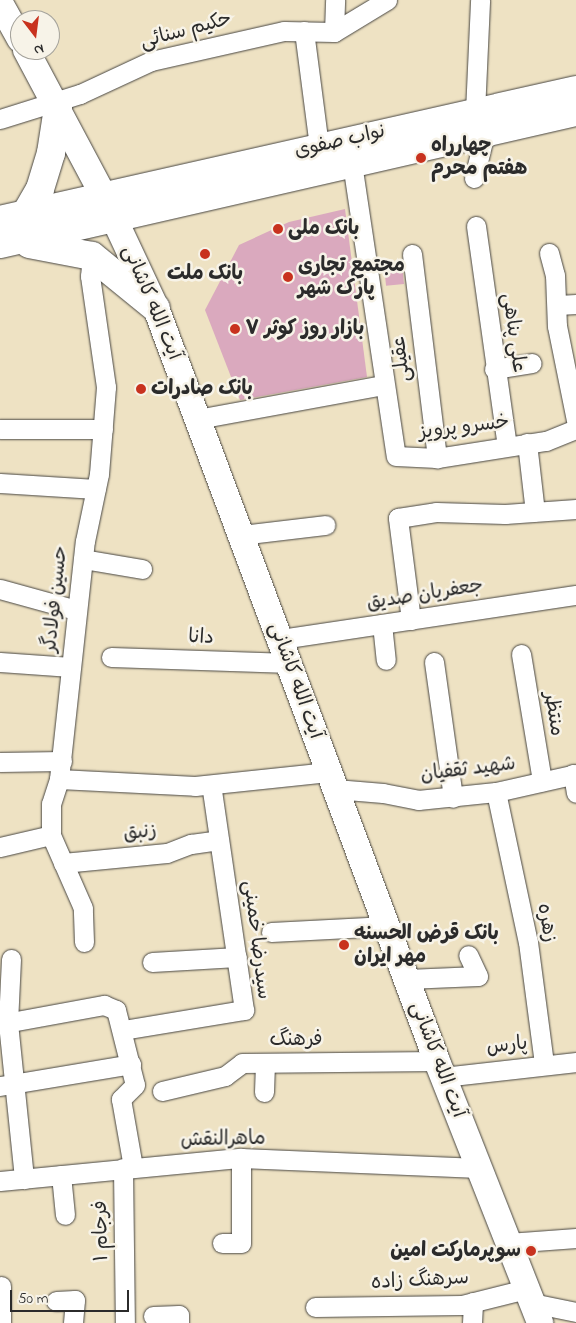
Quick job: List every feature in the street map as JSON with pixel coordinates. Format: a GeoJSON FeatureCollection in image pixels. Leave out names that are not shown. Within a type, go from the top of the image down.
{"type":"FeatureCollection","features":[{"type":"Feature","properties":{"kind":"main road"},"geometry":{"type":"LineString","coordinates":[[0,3],[10,21]]}},
{"type":"Feature","properties":{"kind":"main road","name":"آیت الله کاشانی"},"geometry":{"type":"LineString","coordinates":[[32,60],[109,208],[156,308],[440,1069],[533,1305]]}},
{"type":"Feature","properties":{"kind":"main road","name":"نواب صفوی"},"geometry":{"type":"LineString","coordinates":[[109,208],[352,163],[576,90]]}},
{"type":"Feature","properties":{"kind":"main road"},"geometry":{"type":"LineString","coordinates":[[9,230],[40,189],[52,153],[56,104]]}},
{"type":"Feature","properties":{"kind":"main road","name":"نواب صفوی"},"geometry":{"type":"LineString","coordinates":[[109,208],[319,146],[480,122],[576,112]]}},
{"type":"Feature","properties":{"kind":"main road"},"geometry":{"type":"LineString","coordinates":[[9,230],[109,208]]}},
{"type":"Feature","properties":{"kind":"main road"},"geometry":{"type":"LineString","coordinates":[[9,230],[92,256],[156,308]]}},
{"type":"Feature","properties":{"kind":"street"},"geometry":{"type":"LineString","coordinates":[[334,32],[335,0]]}},
{"type":"Feature","properties":{"kind":"street"},"geometry":{"type":"LineString","coordinates":[[334,32],[386,0]]}},
{"type":"Feature","properties":{"kind":"street"},"geometry":{"type":"LineString","coordinates":[[474,178],[480,122],[480,0]]}},
{"type":"Feature","properties":{"kind":"street","name":"حکیم سنائی"},"geometry":{"type":"LineString","coordinates":[[0,119],[56,104],[151,61],[284,31],[334,32]]}},
{"type":"Feature","properties":{"kind":"street"},"geometry":{"type":"LineString","coordinates":[[304,31],[319,146]]}},
{"type":"Feature","properties":{"kind":"street"},"geometry":{"type":"LineString","coordinates":[[198,419],[384,385],[352,163]]}},
{"type":"Feature","properties":{"kind":"street","name":"علی پناهی"},"geometry":{"type":"LineString","coordinates":[[476,226],[494,369],[507,446]]}},
{"type":"Feature","properties":{"kind":"street"},"geometry":{"type":"LineString","coordinates":[[549,253],[555,275],[567,305],[557,326],[576,420]]}},
{"type":"Feature","properties":{"kind":"street","name":"عقیلی"},"geometry":{"type":"LineString","coordinates":[[412,254],[437,458]]}},
{"type":"Feature","properties":{"kind":"street","name":"حسین فولادگر"},"geometry":{"type":"LineString","coordinates":[[84,942],[83,908],[51,836],[51,804],[61,770],[76,610],[96,489],[106,387],[90,276],[92,256]]}},
{"type":"Feature","properties":{"kind":"street"},"geometry":{"type":"LineString","coordinates":[[494,369],[532,363]]}},
{"type":"Feature","properties":{"kind":"street","name":"خسرو پرویز"},"geometry":{"type":"LineString","coordinates":[[384,385],[396,456],[437,458],[546,441],[576,429]]}},
{"type":"Feature","properties":{"kind":"street"},"geometry":{"type":"LineString","coordinates":[[0,429],[102,430]]}},
{"type":"Feature","properties":{"kind":"street"},"geometry":{"type":"LineString","coordinates":[[527,443],[535,512]]}},
{"type":"Feature","properties":{"kind":"street"},"geometry":{"type":"LineString","coordinates":[[0,483],[96,489]]}},
{"type":"Feature","properties":{"kind":"street"},"geometry":{"type":"LineString","coordinates":[[411,620],[398,518],[436,512],[535,512],[576,509]]}},
{"type":"Feature","properties":{"kind":"street"},"geometry":{"type":"LineString","coordinates":[[241,536],[325,526]]}},
{"type":"Feature","properties":{"kind":"street"},"geometry":{"type":"LineString","coordinates":[[83,560],[142,569]]}},
{"type":"Feature","properties":{"kind":"street"},"geometry":{"type":"LineString","coordinates":[[0,589],[76,610]]}},
{"type":"Feature","properties":{"kind":"street","name":"جعفریان صدیق"},"geometry":{"type":"LineString","coordinates":[[285,651],[382,624],[576,595]]}},
{"type":"Feature","properties":{"kind":"street"},"geometry":{"type":"LineString","coordinates":[[382,624],[386,660]]}},
{"type":"Feature","properties":{"kind":"street","name":"دانا"},"geometry":{"type":"LineString","coordinates":[[111,657],[285,651]]}},
{"type":"Feature","properties":{"kind":"street","name":"منتظر"},"geometry":{"type":"LineString","coordinates":[[521,654],[537,714],[542,782]]}},
{"type":"Feature","properties":{"kind":"street"},"geometry":{"type":"LineString","coordinates":[[0,662],[71,667]]}},
{"type":"Feature","properties":{"kind":"street"},"geometry":{"type":"LineString","coordinates":[[434,662],[453,798]]}},
{"type":"Feature","properties":{"kind":"street","name":"شهید ثقفیان"},"geometry":{"type":"LineString","coordinates":[[0,762],[211,785],[332,781],[418,800],[453,798],[496,792],[542,782],[575,781]]}},
{"type":"Feature","properties":{"kind":"street","name":"سیدرضا خمینی"},"geometry":{"type":"LineString","coordinates":[[123,1030],[244,1010],[211,785]]}},
{"type":"Feature","properties":{"kind":"street","name":"زهره"},"geometry":{"type":"LineString","coordinates":[[496,792],[528,942],[544,1064]]}},
{"type":"Feature","properties":{"kind":"street"},"geometry":{"type":"LineString","coordinates":[[0,847],[51,836]]}},
{"type":"Feature","properties":{"kind":"street","name":"زنبق"},"geometry":{"type":"LineString","coordinates":[[63,863],[167,853],[190,844],[219,840]]}},
{"type":"Feature","properties":{"kind":"street"},"geometry":{"type":"LineString","coordinates":[[270,932],[387,926]]}},
{"type":"Feature","properties":{"kind":"street"},"geometry":{"type":"LineString","coordinates":[[407,979],[478,976],[468,955]]}},
{"type":"Feature","properties":{"kind":"street"},"geometry":{"type":"LineString","coordinates":[[152,962],[237,957]]}},
{"type":"Feature","properties":{"kind":"street"},"geometry":{"type":"LineString","coordinates":[[11,959],[4,1023],[7,1085],[24,1179]]}},
{"type":"Feature","properties":{"kind":"street"},"geometry":{"type":"LineString","coordinates":[[4,1023],[104,1005],[116,1010],[131,1064],[7,1085]]}},
{"type":"Feature","properties":{"kind":"street","name":"فرهنگ"},"geometry":{"type":"LineString","coordinates":[[162,1091],[226,1076],[242,1062],[440,1069]]}},
{"type":"Feature","properties":{"kind":"street","name":"پارس"},"geometry":{"type":"LineString","coordinates":[[440,1069],[576,1062]]}},
{"type":"Feature","properties":{"kind":"street"},"geometry":{"type":"LineString","coordinates":[[264,1063],[264,1092]]}},
{"type":"Feature","properties":{"kind":"street","name":"فرجام ۱"},"geometry":{"type":"LineString","coordinates":[[125,1323],[128,1168],[121,1098],[134,1085],[131,1064]]}},
{"type":"Feature","properties":{"kind":"street"},"geometry":{"type":"LineString","coordinates":[[222,1243],[241,1243],[241,1158]]}},
{"type":"Feature","properties":{"kind":"street","name":"ماهرالنقش"},"geometry":{"type":"LineString","coordinates":[[0,1181],[241,1158],[478,1168]]}},
{"type":"Feature","properties":{"kind":"street"},"geometry":{"type":"LineString","coordinates":[[61,1176],[65,1215]]}},
{"type":"Feature","properties":{"kind":"street"},"geometry":{"type":"LineString","coordinates":[[508,1243],[576,1238]]}},
{"type":"Feature","properties":{"kind":"street"},"geometry":{"type":"LineString","coordinates":[[1,1286],[1,1323]]}},
{"type":"Feature","properties":{"kind":"street"},"geometry":{"type":"LineString","coordinates":[[56,1301],[75,1300],[73,1323]]}},
{"type":"Feature","properties":{"kind":"street"},"geometry":{"type":"LineString","coordinates":[[472,1323],[473,1302]]}},
{"type":"Feature","properties":{"kind":"street","name":"سرهنگ زاده"},"geometry":{"type":"LineString","coordinates":[[314,1307],[462,1305],[473,1302],[533,1305]]}},
{"type":"Feature","properties":{"kind":"street"},"geometry":{"type":"LineString","coordinates":[[533,1305],[576,1312]]}},
{"type":"Feature","properties":{"kind":"street"},"geometry":{"type":"LineString","coordinates":[[153,1316],[179,1315],[179,1323]]}},
{"type":"Feature","properties":{"kind":"building","name":"مجتمع تجاری پارک شهر"},"geometry":{"type":"Polygon","coordinates":[[[345,209],[367,377],[240,400],[205,310],[239,245],[289,222],[345,209]]]}},
{"type":"Feature","properties":{"kind":"building"},"geometry":{"type":"Polygon","coordinates":[[[402,265],[404,284],[386,286],[384,267],[402,265]]]}},
{"type":"Feature","properties":{"kind":"place","name":"چهارراه هفتم محرم"},"geometry":{"type":"Point","coordinates":[421,158]}},
{"type":"Feature","properties":{"kind":"place","name":"بانک ملی"},"geometry":{"type":"Point","coordinates":[278,229]}},
{"type":"Feature","properties":{"kind":"place","name":"بانک ملت"},"geometry":{"type":"Point","coordinates":[205,254]}},
{"type":"Feature","properties":{"kind":"place","name":"مجتمع تجاری پارک شهر"},"geometry":{"type":"Point","coordinates":[288,277]}},
{"type":"Feature","properties":{"kind":"place","name":"بازار روز کوثر ۷"},"geometry":{"type":"Point","coordinates":[235,329]}},
{"type":"Feature","properties":{"kind":"place","name":"بانک صادرات"},"geometry":{"type":"Point","coordinates":[141,389]}},
{"type":"Feature","properties":{"kind":"place","name":"بانک قرض الحسنه مهر ایران"},"geometry":{"type":"Point","coordinates":[344,945]}},
{"type":"Feature","properties":{"kind":"place","name":"سوپرمارکت امین"},"geometry":{"type":"Point","coordinates":[531,1251]}}]}
